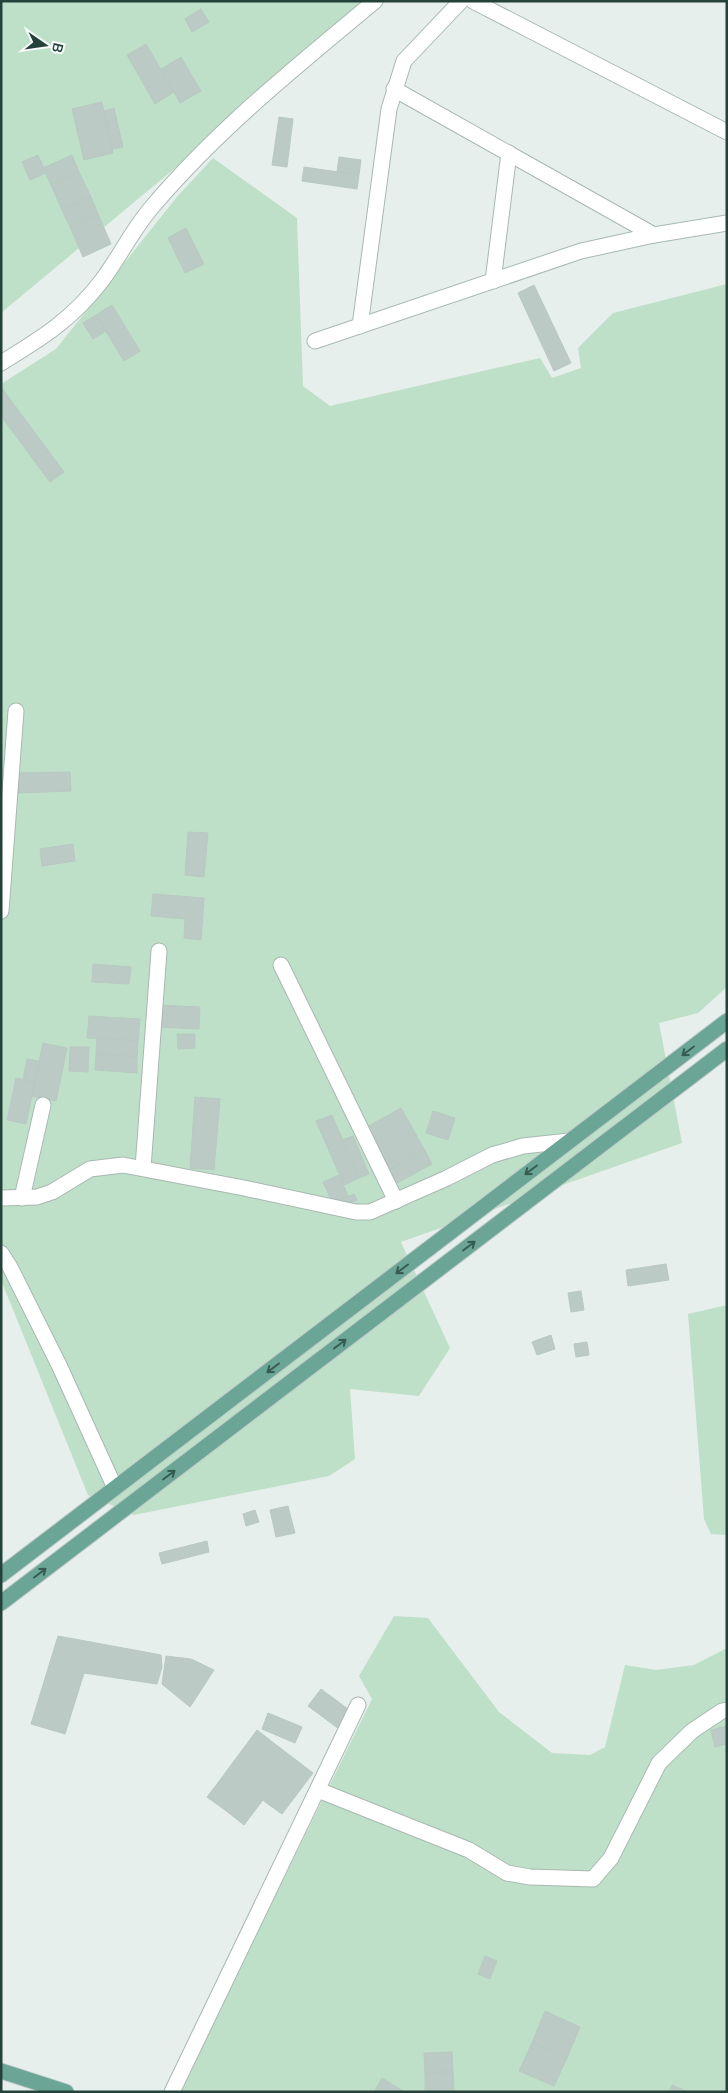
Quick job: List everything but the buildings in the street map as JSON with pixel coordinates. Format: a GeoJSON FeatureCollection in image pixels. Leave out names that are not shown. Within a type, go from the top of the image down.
{"type":"FeatureCollection","features":[{"type":"Feature","properties":{"kind":"main road"},"geometry":{"type":"LineString","coordinates":[[1,1575],[727,1021]]}},
{"type":"Feature","properties":{"kind":"main road"},"geometry":{"type":"LineString","coordinates":[[1,1603],[727,1049]]}},
{"type":"Feature","properties":{"kind":"main road"},"geometry":{"type":"LineString","coordinates":[[1,2071],[66,2092]]}},
{"type":"Feature","properties":{"kind":"street"},"geometry":{"type":"LineString","coordinates":[[1,363],[50,333],[82,305],[104,279],[150,208],[218,135],[375,1]]}},
{"type":"Feature","properties":{"kind":"street"},"geometry":{"type":"LineString","coordinates":[[360,326],[389,109],[394,89],[404,61],[461,1]]}},
{"type":"Feature","properties":{"kind":"street"},"geometry":{"type":"LineString","coordinates":[[473,1],[727,132]]}},
{"type":"Feature","properties":{"kind":"street"},"geometry":{"type":"LineString","coordinates":[[394,89],[654,235]]}},
{"type":"Feature","properties":{"kind":"street"},"geometry":{"type":"LineString","coordinates":[[493,281],[509,153]]}},
{"type":"Feature","properties":{"kind":"street"},"geometry":{"type":"LineString","coordinates":[[315,341],[581,251],[654,235],[727,223]]}},
{"type":"Feature","properties":{"kind":"street"},"geometry":{"type":"LineString","coordinates":[[1,911],[16,711]]}},
{"type":"Feature","properties":{"kind":"street"},"geometry":{"type":"LineString","coordinates":[[143,1168],[158,951]]}},
{"type":"Feature","properties":{"kind":"street"},"geometry":{"type":"LineString","coordinates":[[281,965],[396,1201]]}},
{"type":"Feature","properties":{"kind":"street"},"geometry":{"type":"LineString","coordinates":[[22,1198],[42,1105]]}},
{"type":"Feature","properties":{"kind":"street"},"geometry":{"type":"LineString","coordinates":[[1,1198],[37,1197],[52,1192],[90,1169],[123,1165],[356,1212],[370,1212],[447,1178],[492,1155],[523,1146],[569,1141]]}},
{"type":"Feature","properties":{"kind":"street"},"geometry":{"type":"LineString","coordinates":[[1,1253],[10,1267],[59,1365],[115,1488]]}},
{"type":"Feature","properties":{"kind":"street"},"geometry":{"type":"LineString","coordinates":[[172,2092],[358,1705]]}},
{"type":"Feature","properties":{"kind":"street"},"geometry":{"type":"LineString","coordinates":[[318,1790],[469,1850],[507,1873],[530,1877],[593,1879],[611,1858],[659,1763],[692,1731],[722,1711],[727,1710]]}},
{"type":"Feature","properties":{"kind":"green space"},"geometry":{"type":"Polygon","coordinates":[[[1,1],[376,1],[1,313],[1,1]]]}},
{"type":"Feature","properties":{"kind":"green space"},"geometry":{"type":"Polygon","coordinates":[[[213,158],[297,218],[303,386],[330,406],[540,358],[552,378],[581,368],[578,348],[613,313],[727,284],[727,987],[698,1013],[659,1023],[682,1143],[401,1242],[450,1348],[419,1396],[350,1389],[355,1459],[329,1476],[134,1515],[88,1495],[1,1280],[1,384],[56,349],[176,198],[213,158]]]}},
{"type":"Feature","properties":{"kind":"green space"},"geometry":{"type":"Polygon","coordinates":[[[727,1305],[727,1535],[711,1534],[704,1519],[688,1314],[727,1305]]]}},
{"type":"Feature","properties":{"kind":"green space"},"geometry":{"type":"Polygon","coordinates":[[[394,1616],[428,1618],[499,1712],[552,1753],[590,1755],[605,1747],[625,1665],[656,1670],[694,1665],[727,1648],[727,2092],[179,2092],[372,1699],[359,1676],[394,1616]]]}}]}
